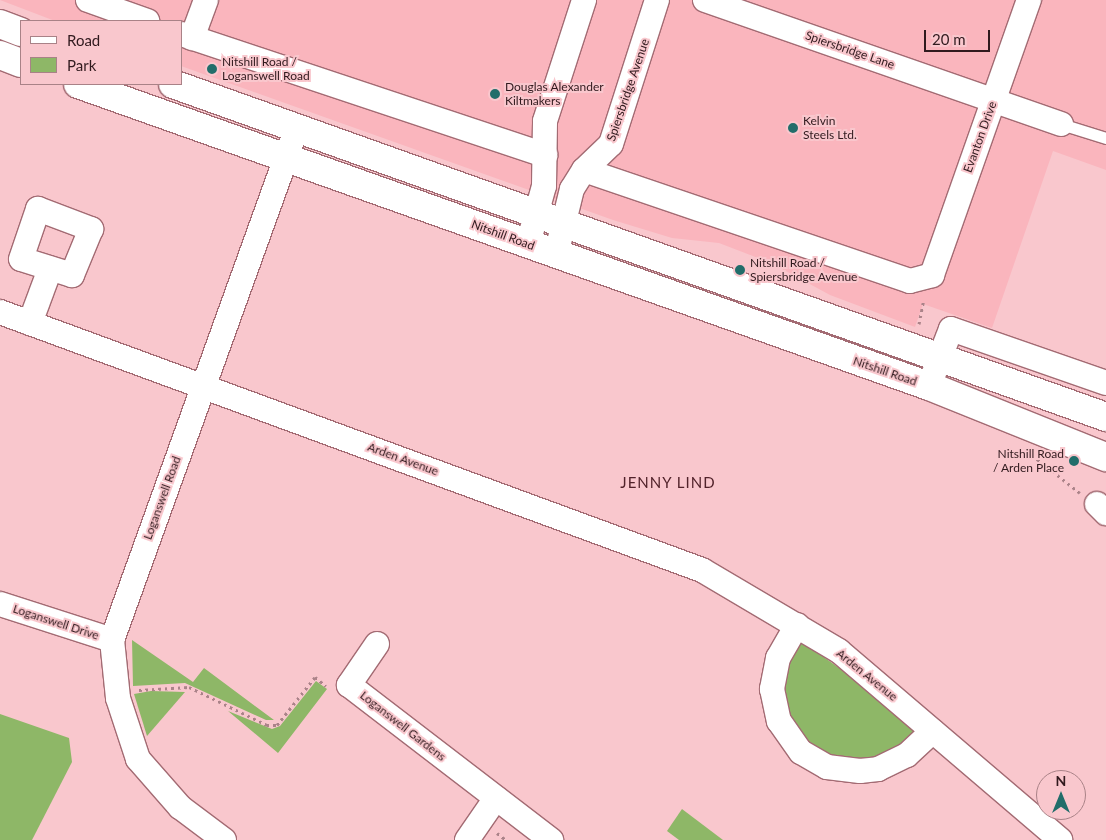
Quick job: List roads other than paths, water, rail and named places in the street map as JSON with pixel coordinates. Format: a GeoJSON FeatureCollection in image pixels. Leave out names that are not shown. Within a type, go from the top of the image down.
{"type":"FeatureCollection","features":[{"type":"Feature","properties":{"kind":"main road"},"geometry":{"type":"LineString","coordinates":[[0,24],[20,32]]}},
{"type":"Feature","properties":{"kind":"main road"},"geometry":{"type":"LineString","coordinates":[[0,55],[20,63]]}},
{"type":"Feature","properties":{"kind":"main road","name":"Nitshill Road"},"geometry":{"type":"LineString","coordinates":[[81,85],[286,156],[556,255],[929,386],[1106,457]]}},
{"type":"Feature","properties":{"kind":"main road"},"geometry":{"type":"LineString","coordinates":[[176,85],[296,130],[942,357],[1106,417]]}},
{"type":"Feature","properties":{"kind":"street"},"geometry":{"type":"LineString","coordinates":[[88,0],[144,20]]}},
{"type":"Feature","properties":{"kind":"street"},"geometry":{"type":"LineString","coordinates":[[206,0],[187,36],[545,154]]}},
{"type":"Feature","properties":{"kind":"street"},"geometry":{"type":"LineString","coordinates":[[528,244],[544,186],[545,121],[584,0]]}},
{"type":"Feature","properties":{"kind":"street","name":"Spiersbridge Avenue"},"geometry":{"type":"LineString","coordinates":[[556,255],[569,195],[584,170],[611,144],[657,0]]}},
{"type":"Feature","properties":{"kind":"street","name":"Spiersbridge Lane"},"geometry":{"type":"LineString","coordinates":[[705,0],[1061,124]]}},
{"type":"Feature","properties":{"kind":"street","name":"Evanton Drive"},"geometry":{"type":"LineString","coordinates":[[584,170],[910,281],[932,275],[1029,0]]}},
{"type":"Feature","properties":{"kind":"street","name":"Loganswell Road"},"geometry":{"type":"LineString","coordinates":[[224,840],[180,807],[138,759],[125,728],[116,692],[112,640],[202,386],[296,130]]}},
{"type":"Feature","properties":{"kind":"street"},"geometry":{"type":"LineString","coordinates":[[30,323],[50,269]]}},
{"type":"Feature","properties":{"kind":"street","name":"Arden Avenue"},"geometry":{"type":"LineString","coordinates":[[0,312],[693,566],[798,625],[839,651],[1060,840]]}},
{"type":"Feature","properties":{"kind":"street","name":"Nitshill Road"},"geometry":{"type":"LineString","coordinates":[[929,386],[942,357],[951,329],[1106,383]]}},
{"type":"Feature","properties":{"kind":"street","name":"Loganswell Drive"},"geometry":{"type":"LineString","coordinates":[[0,604],[112,640]]}},
{"type":"Feature","properties":{"kind":"street"},"geometry":{"type":"LineString","coordinates":[[798,625],[778,658],[772,689],[779,721],[801,752],[827,767],[860,772],[894,763],[933,731]]}},
{"type":"Feature","properties":{"kind":"street","name":"Loganswell Gardens"},"geometry":{"type":"LineString","coordinates":[[377,644],[349,684],[551,840]]}},
{"type":"Feature","properties":{"kind":"street"},"geometry":{"type":"LineString","coordinates":[[467,840],[496,798]]}},
{"type":"Feature","properties":{"kind":"lane"},"geometry":{"type":"LineString","coordinates":[[1061,124],[1106,138]]}},
{"type":"Feature","properties":{"kind":"place","name":"Nitshill Road / Loganswell Road"},"geometry":{"type":"Point","coordinates":[212,69]}},
{"type":"Feature","properties":{"kind":"place","name":"Douglas Alexander Kiltmakers"},"geometry":{"type":"Point","coordinates":[495,94]}},
{"type":"Feature","properties":{"kind":"place","name":"Kelvin Steels Ltd."},"geometry":{"type":"Point","coordinates":[793,128]}},
{"type":"Feature","properties":{"kind":"place","name":"Nitshill Road / Spiersbridge Avenue"},"geometry":{"type":"Point","coordinates":[740,270]}},
{"type":"Feature","properties":{"kind":"place","name":"Nitshill Road / Arden Place"},"geometry":{"type":"Point","coordinates":[1074,461]}},
{"type":"Feature","properties":{"kind":"district","name":"JENNY LIND"},"geometry":{"type":"Point","coordinates":[668,483]}}]}
